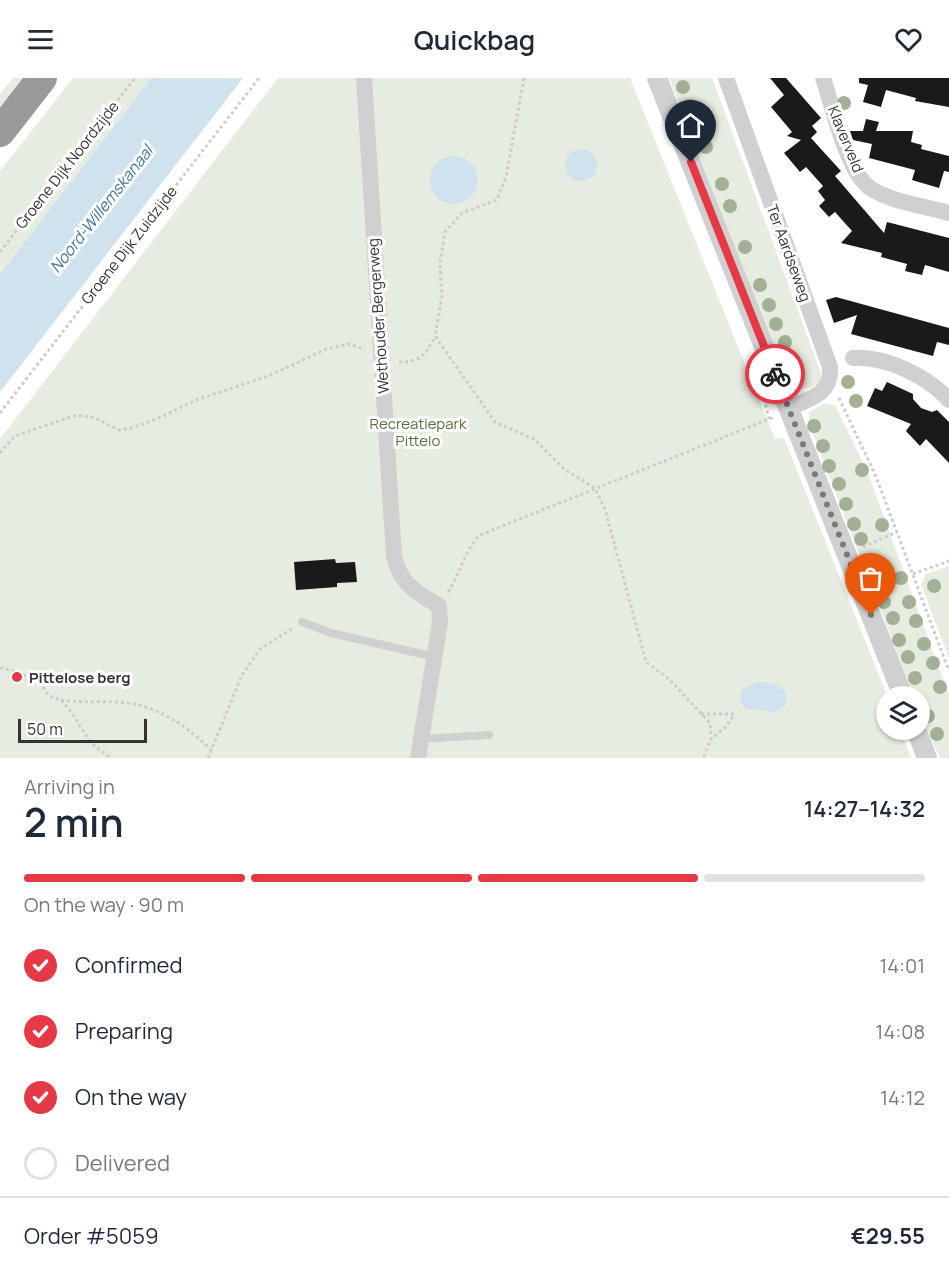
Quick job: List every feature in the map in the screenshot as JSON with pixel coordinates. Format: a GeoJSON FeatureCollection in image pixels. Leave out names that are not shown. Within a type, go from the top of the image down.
{"type":"FeatureCollection","features":[{"type":"Feature","properties":{"kind":"highway"},"geometry":{"type":"LineString","coordinates":[[0,132],[42,78]]}},
{"type":"Feature","properties":{"kind":"street","name":"Wethouder Bergerweg"},"geometry":{"type":"LineString","coordinates":[[364,78],[394,557],[400,576],[419,594],[439,606]]}},
{"type":"Feature","properties":{"kind":"street"},"geometry":{"type":"LineString","coordinates":[[657,78],[899,686]]}},
{"type":"Feature","properties":{"kind":"street","name":"Ter Aardseweg"},"geometry":{"type":"LineString","coordinates":[[726,78],[830,367],[827,386]]}},
{"type":"Feature","properties":{"kind":"street","name":"Klaverveld"},"geometry":{"type":"LineString","coordinates":[[823,78],[853,164],[869,187],[885,195],[949,213]]}},
{"type":"Feature","properties":{"kind":"street"},"geometry":{"type":"LineString","coordinates":[[853,358],[866,359],[918,374],[946,389]]}},
{"type":"Feature","properties":{"kind":"street"},"geometry":{"type":"LineString","coordinates":[[789,408],[821,394],[827,386]]}},
{"type":"Feature","properties":{"kind":"street"},"geometry":{"type":"LineString","coordinates":[[418,758],[419,739],[440,622],[439,606]]}},
{"type":"Feature","properties":{"kind":"street"},"geometry":{"type":"LineString","coordinates":[[920,740],[927,758]]}},
{"type":"Feature","properties":{"kind":"lane"},"geometry":{"type":"LineString","coordinates":[[302,622],[331,633],[435,657]]}},
{"type":"Feature","properties":{"kind":"lane"},"geometry":{"type":"LineString","coordinates":[[419,739],[489,735]]}},
{"type":"Feature","properties":{"kind":"path","name":"Groene Dijk Noordzijde"},"geometry":{"type":"LineString","coordinates":[[0,252],[135,78]]}},
{"type":"Feature","properties":{"kind":"path","name":"Groene Dijk Zuidzijde"},"geometry":{"type":"LineString","coordinates":[[0,412],[259,78]]}},
{"type":"Feature","properties":{"kind":"path"},"geometry":{"type":"LineString","coordinates":[[0,453],[15,436],[77,415],[95,418],[119,430],[132,428],[196,400],[271,375],[326,349],[350,344],[381,358],[413,362],[424,357],[435,336],[442,296],[440,263],[445,232],[462,213],[497,200],[506,177],[524,78]]}},
{"type":"Feature","properties":{"kind":"path"},"geometry":{"type":"LineString","coordinates":[[435,336],[495,422],[534,439],[564,469],[595,488],[605,509],[646,662],[669,679],[710,723],[711,739],[703,758]]}},
{"type":"Feature","properties":{"kind":"path"},"geometry":{"type":"LineString","coordinates":[[827,386],[839,398],[875,474],[949,671]]}},
{"type":"Feature","properties":{"kind":"path"},"geometry":{"type":"LineString","coordinates":[[439,606],[459,575],[468,547],[480,535],[769,419]]}},
{"type":"Feature","properties":{"kind":"path"},"geometry":{"type":"LineString","coordinates":[[856,549],[897,532]]}},
{"type":"Feature","properties":{"kind":"path"},"geometry":{"type":"LineString","coordinates":[[913,574],[949,561]]}},
{"type":"Feature","properties":{"kind":"path"},"geometry":{"type":"LineString","coordinates":[[208,758],[242,675],[260,649],[302,622]]}},
{"type":"Feature","properties":{"kind":"path"},"geometry":{"type":"LineString","coordinates":[[0,668],[27,675],[39,682],[49,696],[61,700],[91,704],[118,702],[167,715],[195,734],[212,751]]}},
{"type":"Feature","properties":{"kind":"path"},"geometry":{"type":"LineString","coordinates":[[61,700],[91,743],[111,758]]}},
{"type":"Feature","properties":{"kind":"path"},"geometry":{"type":"LineString","coordinates":[[700,714],[734,714],[727,726],[711,739]]}},
{"type":"Feature","properties":{"kind":"green space"},"geometry":{"type":"Polygon","coordinates":[[[13,78],[27,78],[0,112],[0,94],[13,78]]]}},
{"type":"Feature","properties":{"kind":"green space"},"geometry":{"type":"Polygon","coordinates":[[[73,78],[151,78],[0,274],[0,171],[73,78]]]}},
{"type":"Feature","properties":{"kind":"green space","name":"Recreatiepark Pittelo"},"geometry":{"type":"Polygon","coordinates":[[[278,78],[630,78],[775,439],[784,438],[883,686],[876,686],[876,740],[904,740],[911,758],[0,758],[0,439],[278,78]]]}},
{"type":"Feature","properties":{"kind":"green space"},"geometry":{"type":"Polygon","coordinates":[[[669,78],[712,78],[821,373],[820,382],[811,388],[795,389],[786,380],[669,78]]]}},
{"type":"Feature","properties":{"kind":"green space"},"geometry":{"type":"Polygon","coordinates":[[[822,404],[835,405],[868,473],[949,695],[949,758],[940,758],[930,735],[930,686],[910,686],[809,424],[809,412],[822,404]]]}},
{"type":"Feature","properties":{"kind":"green space"},"geometry":{"type":"Polygon","coordinates":[[[949,566],[949,659],[921,585],[926,574],[949,566]]]}},
{"type":"Feature","properties":{"kind":"water","name":"Noord-Willemskanaal"},"geometry":{"type":"Polygon","coordinates":[[[151,78],[243,78],[0,392],[0,274],[151,78]]]}},
{"type":"Feature","properties":{"kind":"water"},"geometry":{"type":"Polygon","coordinates":[[[581,149],[592,154],[597,165],[592,176],[581,181],[570,176],[565,165],[570,154],[581,149]]]}},
{"type":"Feature","properties":{"kind":"water"},"geometry":{"type":"Polygon","coordinates":[[[449,156],[459,156],[471,163],[478,175],[478,185],[471,197],[459,204],[449,204],[434,193],[430,185],[430,175],[441,160],[449,156]]]}},
{"type":"Feature","properties":{"kind":"water"},"geometry":{"type":"Polygon","coordinates":[[[754,683],[775,684],[785,691],[786,704],[776,712],[746,709],[740,701],[742,690],[754,683]]]}},
{"type":"Feature","properties":{"kind":"building"},"geometry":{"type":"Polygon","coordinates":[[[770,78],[786,78],[821,118],[812,126],[817,132],[811,138],[841,171],[835,176],[884,233],[887,222],[949,238],[949,272],[925,265],[922,275],[905,271],[907,264],[881,257],[882,253],[841,243],[852,231],[835,212],[829,217],[819,206],[825,200],[818,191],[823,186],[806,167],[800,172],[784,153],[801,140],[787,136],[792,132],[771,107],[784,95],[770,78]]]}},
{"type":"Feature","properties":{"kind":"building"},"geometry":{"type":"Polygon","coordinates":[[[859,78],[949,78],[949,107],[915,101],[916,98],[886,90],[881,107],[863,102],[868,85],[859,83],[859,78]]]}},
{"type":"Feature","properties":{"kind":"building"},"geometry":{"type":"Polygon","coordinates":[[[866,119],[879,122],[876,131],[913,131],[911,142],[922,145],[921,149],[949,156],[949,172],[944,171],[939,188],[912,180],[915,170],[869,158],[872,144],[853,140],[850,131],[863,131],[866,119]]]}},
{"type":"Feature","properties":{"kind":"building"},"geometry":{"type":"Polygon","coordinates":[[[836,297],[949,328],[949,345],[937,342],[933,356],[851,334],[857,315],[834,323],[826,300],[836,297]]]}},
{"type":"Feature","properties":{"kind":"building"},"geometry":{"type":"Polygon","coordinates":[[[887,382],[913,394],[913,399],[921,408],[932,412],[937,410],[949,422],[949,463],[926,439],[920,446],[906,431],[911,424],[867,406],[875,388],[882,391],[887,382]]]}},
{"type":"Feature","properties":{"kind":"building"},"geometry":{"type":"Polygon","coordinates":[[[335,559],[336,563],[355,562],[357,582],[337,583],[337,587],[296,590],[294,562],[335,559]]]}},
{"type":"Feature","properties":{"kind":"way so far"},"geometry":{"type":"LineString","coordinates":[[775,374],[871,615]]}},
{"type":"Feature","properties":{"kind":"place","name":"Pittelose berg"},"geometry":{"type":"Point","coordinates":[17,677]}},
{"type":"Feature","properties":{"kind":"route"},"geometry":{"type":"LineString","coordinates":[[691,162],[775,374]]}}]}
